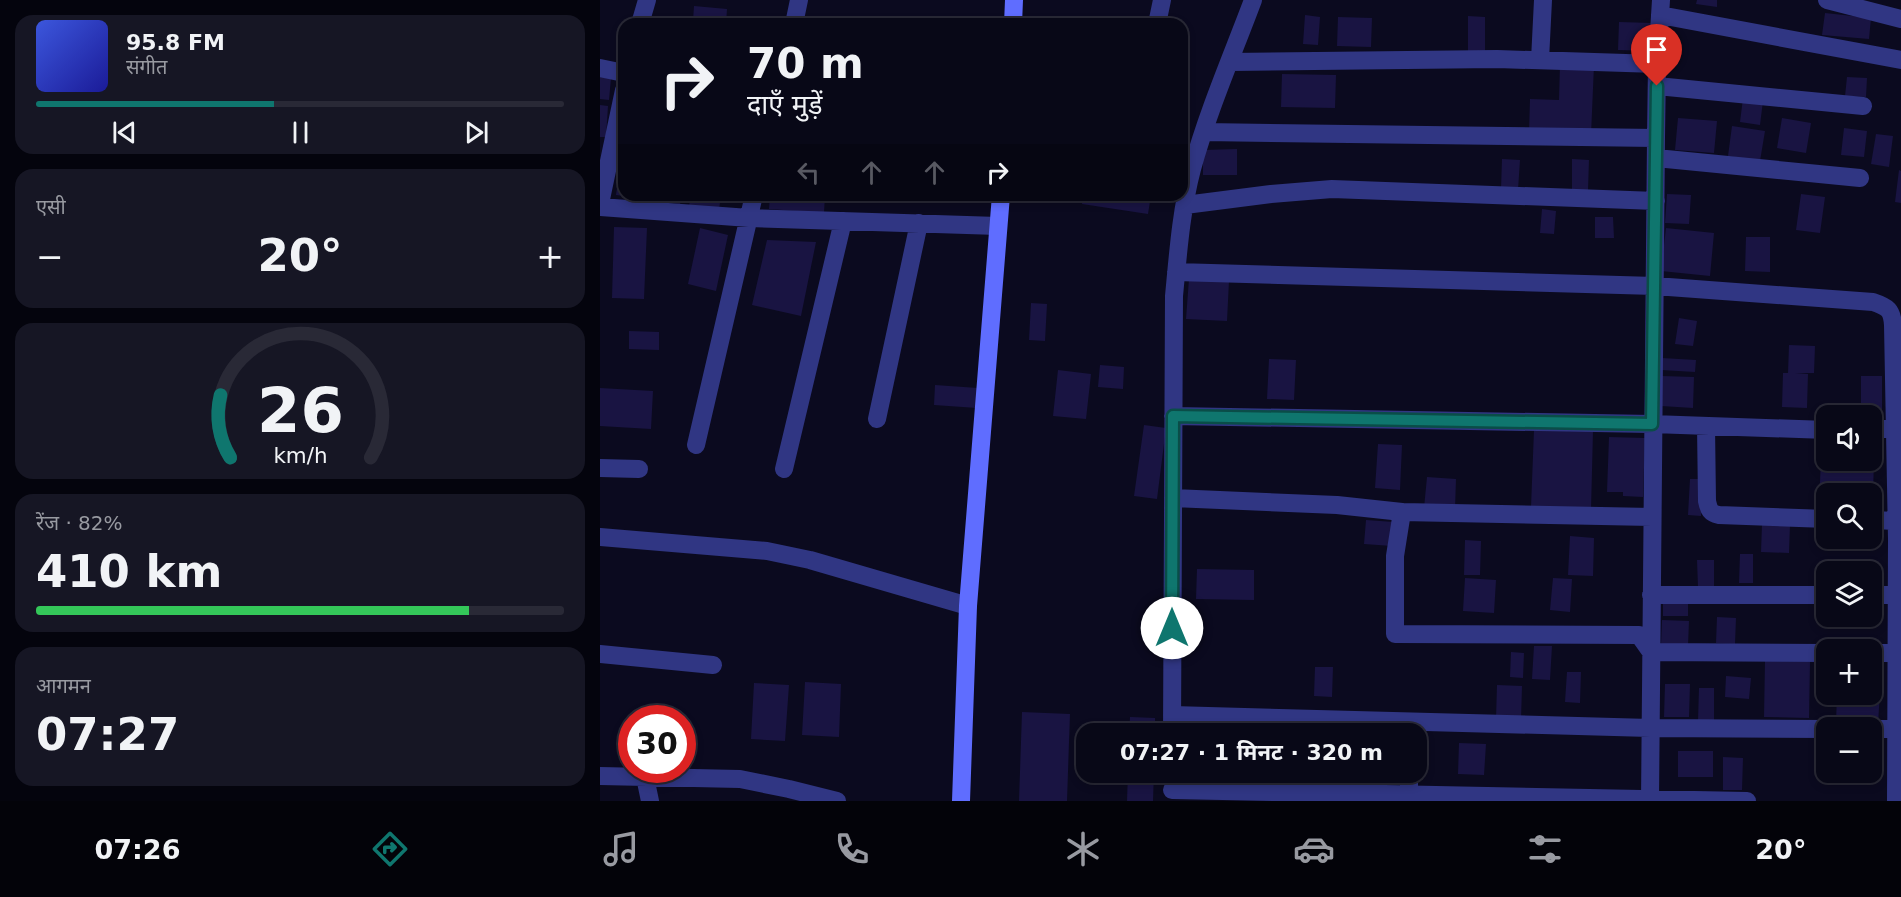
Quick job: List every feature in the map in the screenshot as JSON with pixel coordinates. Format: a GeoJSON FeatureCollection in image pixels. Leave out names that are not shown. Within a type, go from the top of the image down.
{"type":"FeatureCollection","features":[{"type":"Feature","properties":{"kind":"street"},"geometry":{"type":"LineString","coordinates":[[642,18],[647,0]]}},
{"type":"Feature","properties":{"kind":"street"},"geometry":{"type":"LineString","coordinates":[[796,18],[800,0]]}},
{"type":"Feature","properties":{"kind":"street"},"geometry":{"type":"LineString","coordinates":[[1012,18],[1014,0]]}},
{"type":"Feature","properties":{"kind":"street"},"geometry":{"type":"LineString","coordinates":[[1158,18],[1162,0]]}},
{"type":"Feature","properties":{"kind":"street"},"geometry":{"type":"LineString","coordinates":[[1188,190],[1204,132],[1253,0]]}},
{"type":"Feature","properties":{"kind":"street"},"geometry":{"type":"LineString","coordinates":[[1540,60],[1543,0]]}},
{"type":"Feature","properties":{"kind":"street"},"geometry":{"type":"LineString","coordinates":[[1827,0],[1901,19]]}},
{"type":"Feature","properties":{"kind":"street"},"geometry":{"type":"LineString","coordinates":[[1650,800],[1657,64],[1661,8],[1901,60]]}},
{"type":"Feature","properties":{"kind":"street"},"geometry":{"type":"LineString","coordinates":[[1230,62],[1497,59],[1657,64]]}},
{"type":"Feature","properties":{"kind":"street"},"geometry":{"type":"LineString","coordinates":[[600,68],[618,72]]}},
{"type":"Feature","properties":{"kind":"street"},"geometry":{"type":"LineString","coordinates":[[1657,86],[1863,106]]}},
{"type":"Feature","properties":{"kind":"street"},"geometry":{"type":"LineString","coordinates":[[618,119],[600,206],[749,218],[998,226]]}},
{"type":"Feature","properties":{"kind":"street"},"geometry":{"type":"LineString","coordinates":[[1204,132],[1656,138]]}},
{"type":"Feature","properties":{"kind":"street"},"geometry":{"type":"LineString","coordinates":[[1656,158],[1860,178]]}},
{"type":"Feature","properties":{"kind":"street"},"geometry":{"type":"LineString","coordinates":[[1185,205],[1332,189],[1656,201]]}},
{"type":"Feature","properties":{"kind":"street"},"geometry":{"type":"LineString","coordinates":[[696,445],[753,201]]}},
{"type":"Feature","properties":{"kind":"street"},"geometry":{"type":"LineString","coordinates":[[961,801],[968,606],[1000,201]]}},
{"type":"Feature","properties":{"kind":"street"},"geometry":{"type":"LineString","coordinates":[[1172,723],[1174,296],[1180,226],[1186,201]]}},
{"type":"Feature","properties":{"kind":"street"},"geometry":{"type":"LineString","coordinates":[[784,469],[843,221]]}},
{"type":"Feature","properties":{"kind":"street"},"geometry":{"type":"LineString","coordinates":[[877,419],[919,224]]}},
{"type":"Feature","properties":{"kind":"street"},"geometry":{"type":"LineString","coordinates":[[1176,273],[1655,286],[1873,302],[1897,315],[1898,729],[1896,801]]}},
{"type":"Feature","properties":{"kind":"street"},"geometry":{"type":"LineString","coordinates":[[1173,416],[1652,424],[1816,430]]}},
{"type":"Feature","properties":{"kind":"street"},"geometry":{"type":"LineString","coordinates":[[1706,426],[1707,501],[1708,509],[1712,513],[1816,519]]}},
{"type":"Feature","properties":{"kind":"street"},"geometry":{"type":"LineString","coordinates":[[1882,429],[1898,429]]}},
{"type":"Feature","properties":{"kind":"street"},"geometry":{"type":"LineString","coordinates":[[600,468],[639,469]]}},
{"type":"Feature","properties":{"kind":"street"},"geometry":{"type":"LineString","coordinates":[[1173,498],[1337,505],[1402,512],[1652,517]]}},
{"type":"Feature","properties":{"kind":"street"},"geometry":{"type":"LineString","coordinates":[[1402,512],[1395,556],[1395,634],[1639,635],[1651,652]]}},
{"type":"Feature","properties":{"kind":"street"},"geometry":{"type":"LineString","coordinates":[[1882,525],[1898,533]]}},
{"type":"Feature","properties":{"kind":"street"},"geometry":{"type":"LineString","coordinates":[[600,537],[767,550],[810,560],[968,606]]}},
{"type":"Feature","properties":{"kind":"street"},"geometry":{"type":"LineString","coordinates":[[1651,595],[1816,595]]}},
{"type":"Feature","properties":{"kind":"street"},"geometry":{"type":"LineString","coordinates":[[1882,595],[1896,595]]}},
{"type":"Feature","properties":{"kind":"street"},"geometry":{"type":"LineString","coordinates":[[1651,652],[1816,653]]}},
{"type":"Feature","properties":{"kind":"street"},"geometry":{"type":"LineString","coordinates":[[1882,653],[1898,653]]}},
{"type":"Feature","properties":{"kind":"street"},"geometry":{"type":"LineString","coordinates":[[600,654],[713,665]]}},
{"type":"Feature","properties":{"kind":"street"},"geometry":{"type":"LineString","coordinates":[[1427,728],[1816,729]]}},
{"type":"Feature","properties":{"kind":"street"},"geometry":{"type":"LineString","coordinates":[[1882,729],[1898,729]]}},
{"type":"Feature","properties":{"kind":"street"},"geometry":{"type":"LineString","coordinates":[[600,776],[618,776]]}},
{"type":"Feature","properties":{"kind":"street"},"geometry":{"type":"LineString","coordinates":[[696,778],[740,779],[837,801]]}},
{"type":"Feature","properties":{"kind":"street"},"geometry":{"type":"LineString","coordinates":[[646,783],[650,801]]}},
{"type":"Feature","properties":{"kind":"street"},"geometry":{"type":"LineString","coordinates":[[1172,788],[1409,798],[1747,801]]}},
{"type":"Feature","properties":{"kind":"building"},"geometry":{"type":"Polygon","coordinates":[[[1697,0],[1717,0],[1717,7],[1696,4],[1697,0]]]}},
{"type":"Feature","properties":{"kind":"building"},"geometry":{"type":"Polygon","coordinates":[[[694,6],[727,9],[726,18],[693,18],[694,6]]]}},
{"type":"Feature","properties":{"kind":"building"},"geometry":{"type":"Polygon","coordinates":[[[1825,13],[1871,18],[1869,39],[1822,35],[1825,13]]]}},
{"type":"Feature","properties":{"kind":"building"},"geometry":{"type":"Polygon","coordinates":[[[1305,15],[1320,17],[1318,45],[1303,44],[1305,15]]]}},
{"type":"Feature","properties":{"kind":"building"},"geometry":{"type":"Polygon","coordinates":[[[1468,16],[1485,17],[1485,53],[1468,53],[1468,16]]]}},
{"type":"Feature","properties":{"kind":"building"},"geometry":{"type":"Polygon","coordinates":[[[1338,17],[1372,18],[1371,47],[1337,46],[1338,17]]]}},
{"type":"Feature","properties":{"kind":"building"},"geometry":{"type":"Polygon","coordinates":[[[1619,22],[1652,23],[1651,51],[1618,50],[1619,22]]]}},
{"type":"Feature","properties":{"kind":"building"},"geometry":{"type":"Polygon","coordinates":[[[1560,64],[1594,65],[1591,135],[1529,133],[1530,99],[1559,100],[1560,64]]]}},
{"type":"Feature","properties":{"kind":"building"},"geometry":{"type":"Polygon","coordinates":[[[1282,74],[1336,75],[1335,108],[1281,107],[1282,74]]]}},
{"type":"Feature","properties":{"kind":"building"},"geometry":{"type":"Polygon","coordinates":[[[600,77],[611,78],[609,100],[600,99],[600,77]]]}},
{"type":"Feature","properties":{"kind":"building"},"geometry":{"type":"Polygon","coordinates":[[[1847,77],[1867,78],[1866,97],[1845,96],[1847,77]]]}},
{"type":"Feature","properties":{"kind":"building"},"geometry":{"type":"Polygon","coordinates":[[[1743,98],[1763,101],[1760,125],[1740,122],[1743,98]]]}},
{"type":"Feature","properties":{"kind":"building"},"geometry":{"type":"Polygon","coordinates":[[[600,105],[608,106],[606,137],[600,137],[600,105]]]}},
{"type":"Feature","properties":{"kind":"building"},"geometry":{"type":"Polygon","coordinates":[[[1678,118],[1717,121],[1714,153],[1675,150],[1678,118]]]}},
{"type":"Feature","properties":{"kind":"building"},"geometry":{"type":"Polygon","coordinates":[[[1782,118],[1811,123],[1806,153],[1777,148],[1782,118]]]}},
{"type":"Feature","properties":{"kind":"building"},"geometry":{"type":"Polygon","coordinates":[[[1732,126],[1765,131],[1760,161],[1728,156],[1732,126]]]}},
{"type":"Feature","properties":{"kind":"building"},"geometry":{"type":"Polygon","coordinates":[[[1844,128],[1867,131],[1864,157],[1841,155],[1844,128]]]}},
{"type":"Feature","properties":{"kind":"building"},"geometry":{"type":"Polygon","coordinates":[[[1876,134],[1893,136],[1889,167],[1871,164],[1876,134]]]}},
{"type":"Feature","properties":{"kind":"building"},"geometry":{"type":"Polygon","coordinates":[[[1237,149],[1237,175],[1203,175],[1203,150],[1237,149]]]}},
{"type":"Feature","properties":{"kind":"building"},"geometry":{"type":"Polygon","coordinates":[[[1502,159],[1520,160],[1518,190],[1501,189],[1502,159]]]}},
{"type":"Feature","properties":{"kind":"building"},"geometry":{"type":"Polygon","coordinates":[[[1572,159],[1589,160],[1588,190],[1572,190],[1572,159]]]}},
{"type":"Feature","properties":{"kind":"building"},"geometry":{"type":"Polygon","coordinates":[[[1899,170],[1901,171],[1901,203],[1895,202],[1899,170]]]}},
{"type":"Feature","properties":{"kind":"building"},"geometry":{"type":"Polygon","coordinates":[[[1667,194],[1691,195],[1689,224],[1665,223],[1667,194]]]}},
{"type":"Feature","properties":{"kind":"building"},"geometry":{"type":"Polygon","coordinates":[[[1801,194],[1825,197],[1820,233],[1796,230],[1801,194]]]}},
{"type":"Feature","properties":{"kind":"building"},"geometry":{"type":"Polygon","coordinates":[[[660,201],[680,201],[680,204],[660,201]]]}},
{"type":"Feature","properties":{"kind":"building"},"geometry":{"type":"Polygon","coordinates":[[[690,201],[720,201],[719,210],[689,206],[690,201]]]}},
{"type":"Feature","properties":{"kind":"building"},"geometry":{"type":"Polygon","coordinates":[[[770,201],[825,201],[824,213],[769,209],[770,201]]]}},
{"type":"Feature","properties":{"kind":"building"},"geometry":{"type":"Polygon","coordinates":[[[1082,201],[1150,201],[1148,214],[1082,204],[1082,201]]]}},
{"type":"Feature","properties":{"kind":"building"},"geometry":{"type":"Polygon","coordinates":[[[1542,209],[1556,211],[1554,234],[1540,233],[1542,209]]]}},
{"type":"Feature","properties":{"kind":"building"},"geometry":{"type":"Polygon","coordinates":[[[1595,217],[1613,217],[1614,238],[1595,238],[1595,217]]]}},
{"type":"Feature","properties":{"kind":"building"},"geometry":{"type":"Polygon","coordinates":[[[614,227],[647,228],[644,299],[612,298],[614,227]]]}},
{"type":"Feature","properties":{"kind":"building"},"geometry":{"type":"Polygon","coordinates":[[[700,228],[728,235],[716,291],[688,284],[700,228]]]}},
{"type":"Feature","properties":{"kind":"building"},"geometry":{"type":"Polygon","coordinates":[[[1666,228],[1714,233],[1710,276],[1661,271],[1666,228]]]}},
{"type":"Feature","properties":{"kind":"building"},"geometry":{"type":"Polygon","coordinates":[[[1746,237],[1770,237],[1770,272],[1745,271],[1746,237]]]}},
{"type":"Feature","properties":{"kind":"building"},"geometry":{"type":"Polygon","coordinates":[[[767,240],[816,242],[801,316],[752,305],[767,240]]]}},
{"type":"Feature","properties":{"kind":"building"},"geometry":{"type":"Polygon","coordinates":[[[1189,279],[1229,281],[1227,321],[1186,319],[1189,279]]]}},
{"type":"Feature","properties":{"kind":"building"},"geometry":{"type":"Polygon","coordinates":[[[1031,303],[1047,304],[1045,341],[1029,340],[1031,303]]]}},
{"type":"Feature","properties":{"kind":"building"},"geometry":{"type":"Polygon","coordinates":[[[1679,318],[1697,321],[1693,346],[1675,344],[1679,318]]]}},
{"type":"Feature","properties":{"kind":"building"},"geometry":{"type":"Polygon","coordinates":[[[629,331],[659,332],[659,350],[629,349],[629,331]]]}},
{"type":"Feature","properties":{"kind":"building"},"geometry":{"type":"Polygon","coordinates":[[[1789,345],[1815,346],[1814,373],[1795,373],[1808,374],[1807,408],[1782,407],[1783,373],[1788,373],[1789,345]]]}},
{"type":"Feature","properties":{"kind":"building"},"geometry":{"type":"Polygon","coordinates":[[[1662,358],[1696,360],[1695,372],[1661,370],[1662,358]]]}},
{"type":"Feature","properties":{"kind":"building"},"geometry":{"type":"Polygon","coordinates":[[[1269,359],[1296,360],[1294,400],[1267,399],[1269,359]]]}},
{"type":"Feature","properties":{"kind":"building"},"geometry":{"type":"Polygon","coordinates":[[[1100,365],[1124,367],[1123,389],[1098,387],[1100,365]]]}},
{"type":"Feature","properties":{"kind":"building"},"geometry":{"type":"Polygon","coordinates":[[[1058,370],[1091,374],[1086,419],[1053,416],[1058,370]]]}},
{"type":"Feature","properties":{"kind":"building"},"geometry":{"type":"Polygon","coordinates":[[[1662,376],[1694,377],[1693,408],[1661,406],[1662,376]]]}},
{"type":"Feature","properties":{"kind":"building"},"geometry":{"type":"Polygon","coordinates":[[[1861,376],[1882,376],[1882,405],[1861,405],[1861,376]]]}},
{"type":"Feature","properties":{"kind":"building"},"geometry":{"type":"Polygon","coordinates":[[[935,385],[978,388],[977,408],[934,405],[935,385]]]}},
{"type":"Feature","properties":{"kind":"building"},"geometry":{"type":"Polygon","coordinates":[[[600,388],[653,391],[651,429],[600,426],[600,388]]]}},
{"type":"Feature","properties":{"kind":"building"},"geometry":{"type":"Polygon","coordinates":[[[1144,425],[1166,428],[1157,499],[1134,496],[1144,425]]]}},
{"type":"Feature","properties":{"kind":"building"},"geometry":{"type":"Polygon","coordinates":[[[1534,430],[1593,431],[1591,510],[1531,507],[1534,430]]]}},
{"type":"Feature","properties":{"kind":"building"},"geometry":{"type":"Polygon","coordinates":[[[1609,437],[1645,438],[1643,497],[1623,496],[1623,492],[1607,492],[1609,437]]]}},
{"type":"Feature","properties":{"kind":"building"},"geometry":{"type":"Polygon","coordinates":[[[1378,444],[1402,445],[1400,490],[1375,488],[1378,444]]]}},
{"type":"Feature","properties":{"kind":"building"},"geometry":{"type":"Polygon","coordinates":[[[1820,471],[1874,471],[1873,483],[1820,483],[1820,471]]]}},
{"type":"Feature","properties":{"kind":"building"},"geometry":{"type":"Polygon","coordinates":[[[1427,477],[1456,479],[1455,509],[1424,508],[1427,477]]]}},
{"type":"Feature","properties":{"kind":"building"},"geometry":{"type":"Polygon","coordinates":[[[1690,479],[1702,479],[1701,516],[1688,515],[1690,479]]]}},
{"type":"Feature","properties":{"kind":"building"},"geometry":{"type":"Polygon","coordinates":[[[1366,520],[1394,522],[1392,546],[1364,544],[1366,520]]]}},
{"type":"Feature","properties":{"kind":"building"},"geometry":{"type":"Polygon","coordinates":[[[1762,524],[1790,525],[1789,553],[1761,552],[1762,524]]]}},
{"type":"Feature","properties":{"kind":"building"},"geometry":{"type":"Polygon","coordinates":[[[1570,536],[1594,538],[1593,576],[1568,575],[1570,536]]]}},
{"type":"Feature","properties":{"kind":"building"},"geometry":{"type":"Polygon","coordinates":[[[1465,540],[1481,541],[1480,575],[1464,575],[1465,540]]]}},
{"type":"Feature","properties":{"kind":"building"},"geometry":{"type":"Polygon","coordinates":[[[1740,554],[1753,554],[1753,583],[1739,583],[1740,554]]]}},
{"type":"Feature","properties":{"kind":"building"},"geometry":{"type":"Polygon","coordinates":[[[1697,560],[1714,560],[1714,587],[1698,587],[1697,560]]]}},
{"type":"Feature","properties":{"kind":"building"},"geometry":{"type":"Polygon","coordinates":[[[1197,569],[1254,570],[1254,600],[1196,599],[1197,569]]]}},
{"type":"Feature","properties":{"kind":"building"},"geometry":{"type":"Polygon","coordinates":[[[1465,578],[1496,580],[1494,613],[1463,611],[1465,578]]]}},
{"type":"Feature","properties":{"kind":"building"},"geometry":{"type":"Polygon","coordinates":[[[1553,578],[1572,579],[1570,612],[1550,610],[1553,578]]]}},
{"type":"Feature","properties":{"kind":"building"},"geometry":{"type":"Polygon","coordinates":[[[1663,598],[1688,598],[1688,616],[1663,616],[1663,598]]]}},
{"type":"Feature","properties":{"kind":"building"},"geometry":{"type":"Polygon","coordinates":[[[1717,617],[1736,618],[1735,644],[1716,643],[1717,617]]]}},
{"type":"Feature","properties":{"kind":"building"},"geometry":{"type":"Polygon","coordinates":[[[1662,620],[1689,621],[1688,646],[1661,645],[1662,620]]]}},
{"type":"Feature","properties":{"kind":"building"},"geometry":{"type":"Polygon","coordinates":[[[1534,646],[1552,646],[1550,680],[1532,679],[1534,646]]]}},
{"type":"Feature","properties":{"kind":"building"},"geometry":{"type":"Polygon","coordinates":[[[1511,652],[1524,653],[1523,678],[1510,677],[1511,652]]]}},
{"type":"Feature","properties":{"kind":"building"},"geometry":{"type":"Polygon","coordinates":[[[1765,661],[1810,662],[1809,718],[1764,717],[1765,661]]]}},
{"type":"Feature","properties":{"kind":"building"},"geometry":{"type":"Polygon","coordinates":[[[1315,667],[1333,667],[1332,697],[1314,696],[1315,667]]]}},
{"type":"Feature","properties":{"kind":"building"},"geometry":{"type":"Polygon","coordinates":[[[1567,672],[1581,672],[1580,703],[1565,702],[1567,672]]]}},
{"type":"Feature","properties":{"kind":"building"},"geometry":{"type":"Polygon","coordinates":[[[1726,676],[1751,678],[1749,699],[1725,697],[1726,676]]]}},
{"type":"Feature","properties":{"kind":"building"},"geometry":{"type":"Polygon","coordinates":[[[805,682],[841,684],[839,737],[802,735],[805,682]]]}},
{"type":"Feature","properties":{"kind":"building"},"geometry":{"type":"Polygon","coordinates":[[[754,683],[789,685],[785,741],[751,739],[754,683]]]}},
{"type":"Feature","properties":{"kind":"building"},"geometry":{"type":"Polygon","coordinates":[[[1665,684],[1690,684],[1689,717],[1664,717],[1665,684]]]}},
{"type":"Feature","properties":{"kind":"building"},"geometry":{"type":"Polygon","coordinates":[[[1497,685],[1522,686],[1521,720],[1496,719],[1497,685]]]}},
{"type":"Feature","properties":{"kind":"building"},"geometry":{"type":"Polygon","coordinates":[[[1699,688],[1714,688],[1714,721],[1698,721],[1699,688]]]}},
{"type":"Feature","properties":{"kind":"building"},"geometry":{"type":"Polygon","coordinates":[[[1837,705],[1879,705],[1878,717],[1836,717],[1837,705]]]}},
{"type":"Feature","properties":{"kind":"building"},"geometry":{"type":"Polygon","coordinates":[[[1022,712],[1070,714],[1067,801],[1019,801],[1022,712]]]}},
{"type":"Feature","properties":{"kind":"building"},"geometry":{"type":"Polygon","coordinates":[[[1130,717],[1155,718],[1155,723],[1130,723],[1130,717]]]}},
{"type":"Feature","properties":{"kind":"building"},"geometry":{"type":"Polygon","coordinates":[[[1459,743],[1486,744],[1484,775],[1458,774],[1459,743]]]}},
{"type":"Feature","properties":{"kind":"building"},"geometry":{"type":"Polygon","coordinates":[[[1678,751],[1713,751],[1713,777],[1678,777],[1678,751]]]}},
{"type":"Feature","properties":{"kind":"building"},"geometry":{"type":"Polygon","coordinates":[[[1723,757],[1743,758],[1742,790],[1723,790],[1723,757]]]}},
{"type":"Feature","properties":{"kind":"building"},"geometry":{"type":"Polygon","coordinates":[[[1128,783],[1154,783],[1153,801],[1127,801],[1128,783]]]}},
{"type":"Feature","properties":{"kind":"route"},"geometry":{"type":"LineString","coordinates":[[1172,628],[1173,416],[1652,424],[1657,86]]}}]}
